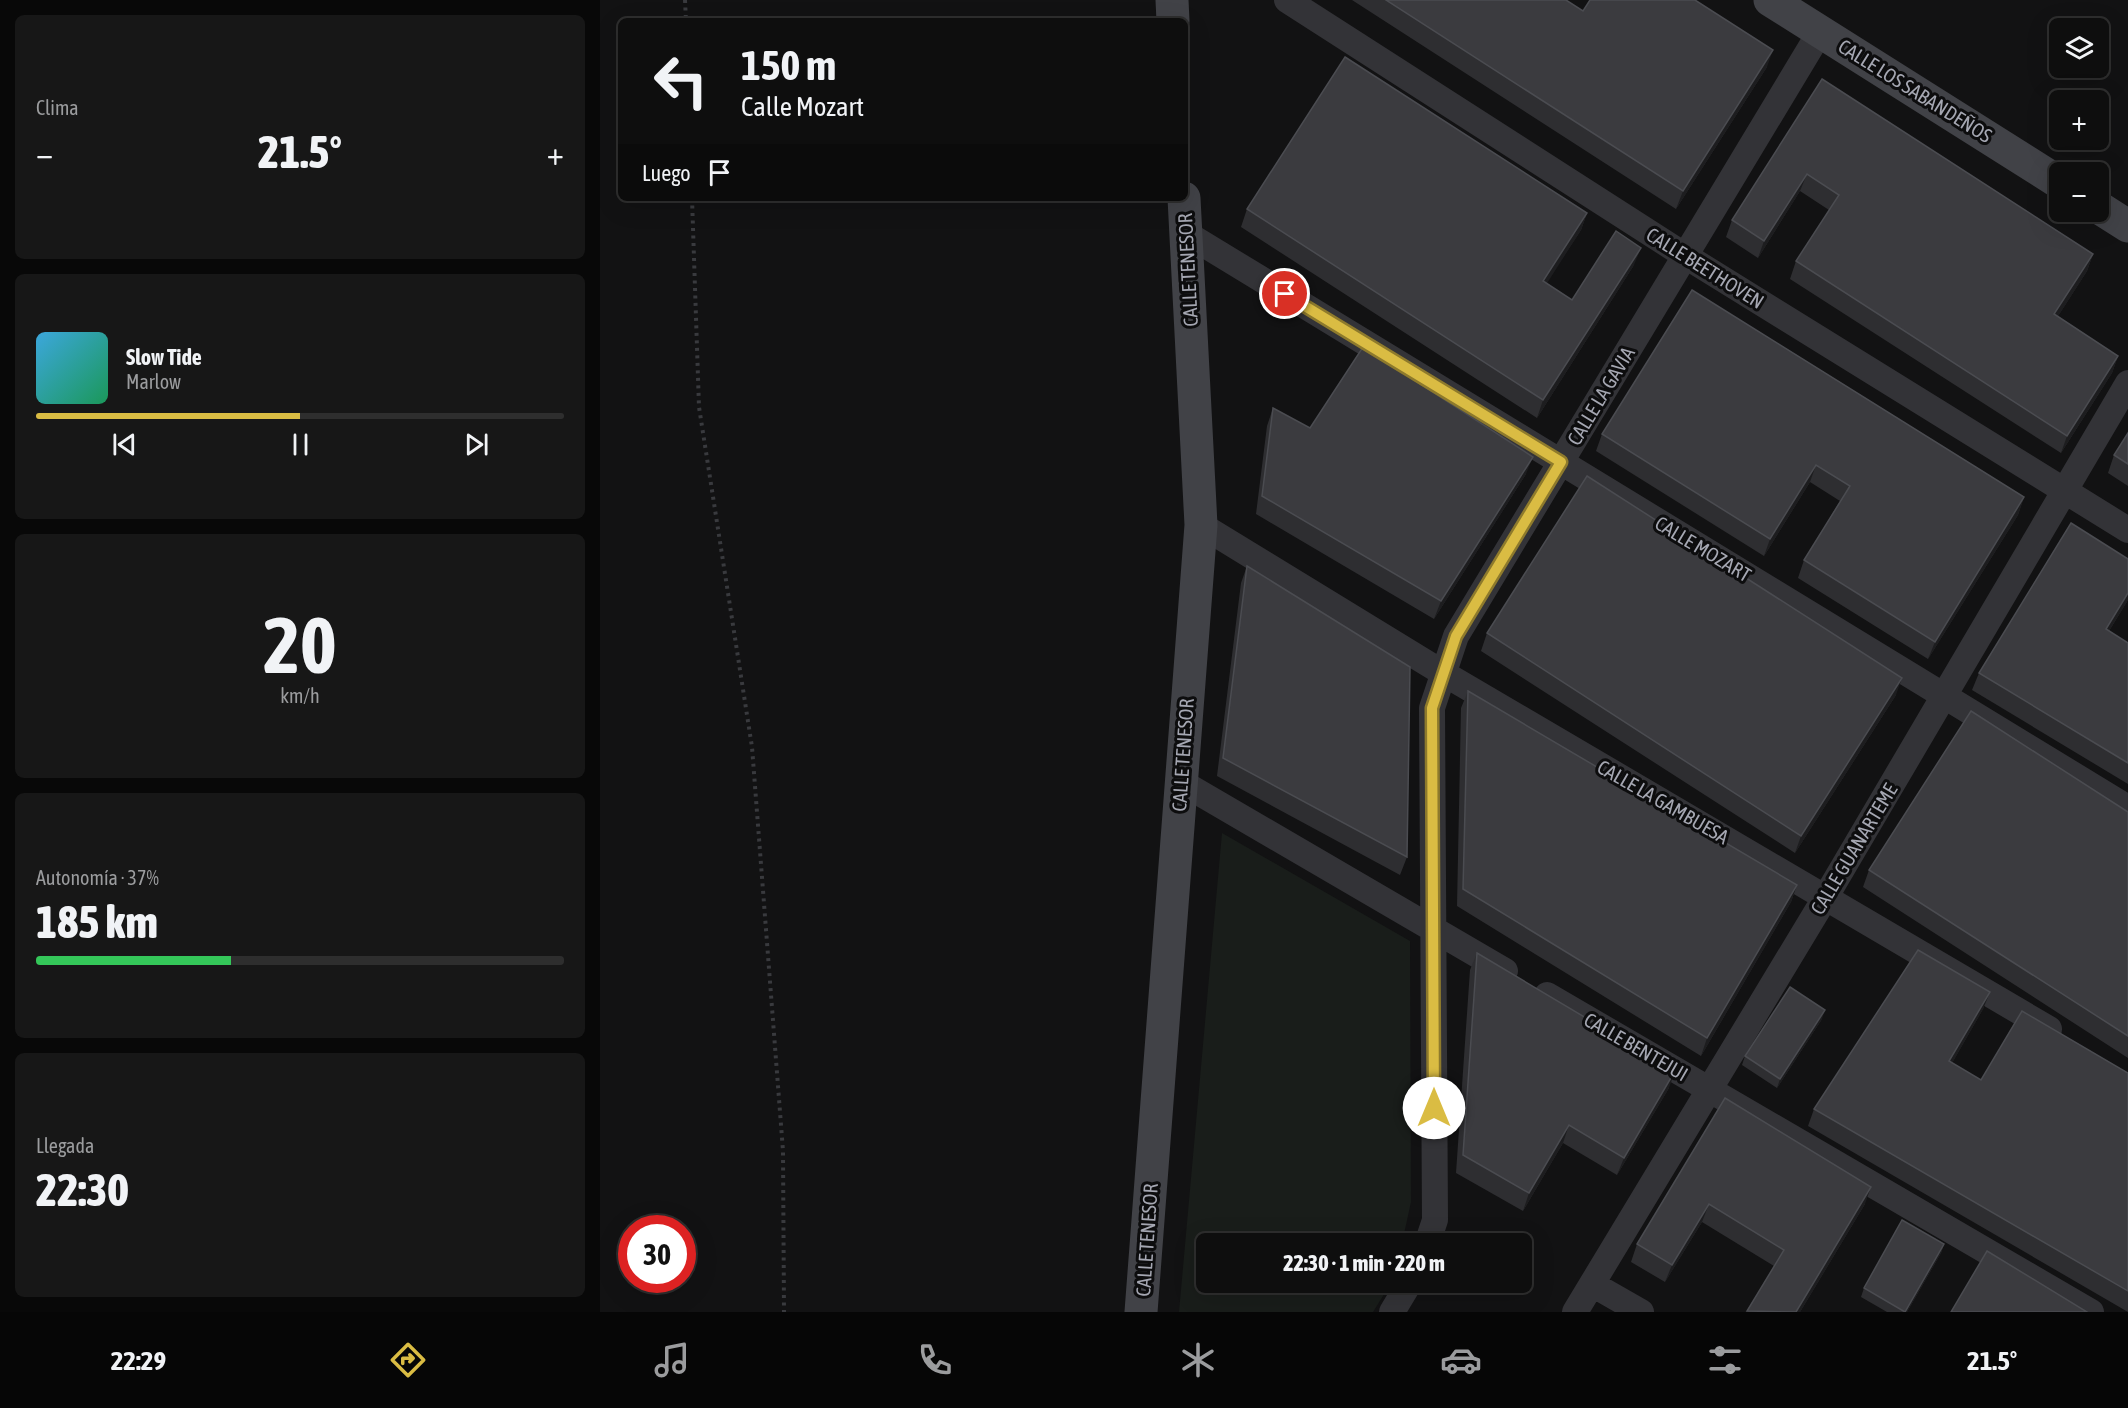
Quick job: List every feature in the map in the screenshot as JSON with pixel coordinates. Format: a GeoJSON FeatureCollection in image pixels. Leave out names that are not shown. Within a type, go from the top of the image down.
{"type":"FeatureCollection","features":[{"type":"Feature","properties":{"kind":"street"},"geometry":{"type":"LineString","coordinates":[[1172,0],[1173,18]]}},
{"type":"Feature","properties":{"kind":"street","name":"CALLE BEETHOVEN"},"geometry":{"type":"LineString","coordinates":[[1287,0],[1684,255],[2128,530]]}},
{"type":"Feature","properties":{"kind":"street","name":"CALLE LOS SABANDEÑOS"},"geometry":{"type":"LineString","coordinates":[[1770,0],[2049,176]]}},
{"type":"Feature","properties":{"kind":"street","name":"CALLE LA GAVIA"},"geometry":{"type":"LineString","coordinates":[[1431,1233],[1435,1220],[1432,708],[1443,673],[1456,636],[1820,32]]}},
{"type":"Feature","properties":{"kind":"street","name":"CALLE TENESOR"},"geometry":{"type":"LineString","coordinates":[[1141,1312],[1201,525],[1184,201]]}},
{"type":"Feature","properties":{"kind":"street"},"geometry":{"type":"LineString","coordinates":[[2109,214],[2128,226]]}},
{"type":"Feature","properties":{"kind":"street","name":"CALLE MOZART"},"geometry":{"type":"LineString","coordinates":[[1187,234],[2128,808]]}},
{"type":"Feature","properties":{"kind":"street","name":"CALLE GUANARTEME"},"geometry":{"type":"LineString","coordinates":[[1575,1312],[1825,898],[2128,383]]}},
{"type":"Feature","properties":{"kind":"street","name":"CALLE LA GAMBUESA"},"geometry":{"type":"LineString","coordinates":[[1201,525],[1443,673],[2067,1040]]}},
{"type":"Feature","properties":{"kind":"street","name":"CALLE BENTEJUI"},"geometry":{"type":"LineString","coordinates":[[1181,782],[2091,1312]]}},
{"type":"Feature","properties":{"kind":"street"},"geometry":{"type":"LineString","coordinates":[[1592,1284],[1641,1312]]}},
{"type":"Feature","properties":{"kind":"street"},"geometry":{"type":"LineString","coordinates":[[1392,1312],[1403,1293]]}},
{"type":"Feature","properties":{"kind":"path"},"geometry":{"type":"LineString","coordinates":[[685,0],[686,18]]}},
{"type":"Feature","properties":{"kind":"path"},"geometry":{"type":"LineString","coordinates":[[692,201],[699,407],[753,759],[783,1151],[784,1312]]}},
{"type":"Feature","properties":{"kind":"shaded area"},"geometry":{"type":"Polygon","coordinates":[[[1222,833],[1410,941],[1411,1202],[1404,1233],[1196,1233],[1196,1293],[1385,1293],[1373,1312],[1179,1312],[1222,833]]]}},
{"type":"Feature","properties":{"kind":"building"},"geometry":{"type":"Polygon","coordinates":[[[1386,0],[1566,0],[1583,11],[1590,0],[1695,0],[1773,50],[1683,191],[1386,0]]]}},
{"type":"Feature","properties":{"kind":"building"},"geometry":{"type":"Polygon","coordinates":[[[1345,57],[1587,213],[1543,281],[1572,300],[1616,231],[1641,248],[1543,400],[1247,209],[1345,57]]]}},
{"type":"Feature","properties":{"kind":"building"},"geometry":{"type":"Polygon","coordinates":[[[1822,79],[2093,254],[2054,314],[2118,356],[2067,436],[1796,261],[1839,195],[1807,174],[1764,241],[1732,220],[1822,79]]]}},
{"type":"Feature","properties":{"kind":"building"},"geometry":{"type":"Polygon","coordinates":[[[1692,290],[2024,497],[1935,642],[1804,560],[1850,486],[1816,465],[1770,539],[1602,434],[1692,290]]]}},
{"type":"Feature","properties":{"kind":"building"},"geometry":{"type":"Polygon","coordinates":[[[1363,347],[1533,457],[1441,601],[1262,496],[1273,408],[1310,428],[1363,347]]]}},
{"type":"Feature","properties":{"kind":"building"},"geometry":{"type":"Polygon","coordinates":[[[2128,433],[2128,464],[2114,455],[2128,433]]]}},
{"type":"Feature","properties":{"kind":"building"},"geometry":{"type":"Polygon","coordinates":[[[1587,476],[1902,678],[1801,836],[1487,633],[1587,476]]]}},
{"type":"Feature","properties":{"kind":"building"},"geometry":{"type":"Polygon","coordinates":[[[2071,523],[2128,559],[2128,593],[2106,629],[2128,643],[2128,763],[1979,673],[2071,523]]]}},
{"type":"Feature","properties":{"kind":"building"},"geometry":{"type":"Polygon","coordinates":[[[1247,566],[1410,667],[1407,857],[1223,758],[1247,566]]]}},
{"type":"Feature","properties":{"kind":"building"},"geometry":{"type":"Polygon","coordinates":[[[1468,691],[1797,885],[1707,1038],[1463,889],[1468,691]]]}},
{"type":"Feature","properties":{"kind":"building"},"geometry":{"type":"Polygon","coordinates":[[[1971,711],[2128,812],[2128,1036],[1869,870],[1971,711]]]}},
{"type":"Feature","properties":{"kind":"building"},"geometry":{"type":"Polygon","coordinates":[[[1918,950],[1990,992],[1949,1061],[1981,1080],[2022,1011],[2128,1073],[2128,1291],[1814,1109],[1918,950]]]}},
{"type":"Feature","properties":{"kind":"building"},"geometry":{"type":"Polygon","coordinates":[[[1477,953],[1675,1071],[1624,1158],[1569,1125],[1529,1193],[1463,1155],[1477,953]]]}},
{"type":"Feature","properties":{"kind":"building"},"geometry":{"type":"Polygon","coordinates":[[[1790,987],[1825,1010],[1780,1079],[1745,1056],[1790,987]]]}},
{"type":"Feature","properties":{"kind":"building"},"geometry":{"type":"Polygon","coordinates":[[[1725,1098],[1871,1187],[1796,1312],[1747,1311],[1784,1250],[1709,1204],[1672,1265],[1637,1244],[1725,1098]]]}},
{"type":"Feature","properties":{"kind":"building"},"geometry":{"type":"Polygon","coordinates":[[[1902,1220],[1944,1244],[1905,1312],[1864,1288],[1902,1220]]]}},
{"type":"Feature","properties":{"kind":"building"},"geometry":{"type":"Polygon","coordinates":[[[1987,1251],[2087,1312],[1951,1312],[1987,1251]]]}},
{"type":"Feature","properties":{"kind":"route"},"geometry":{"type":"LineString","coordinates":[[1285,294],[1561,462],[1456,636],[1432,708],[1434,1108]]}}]}
